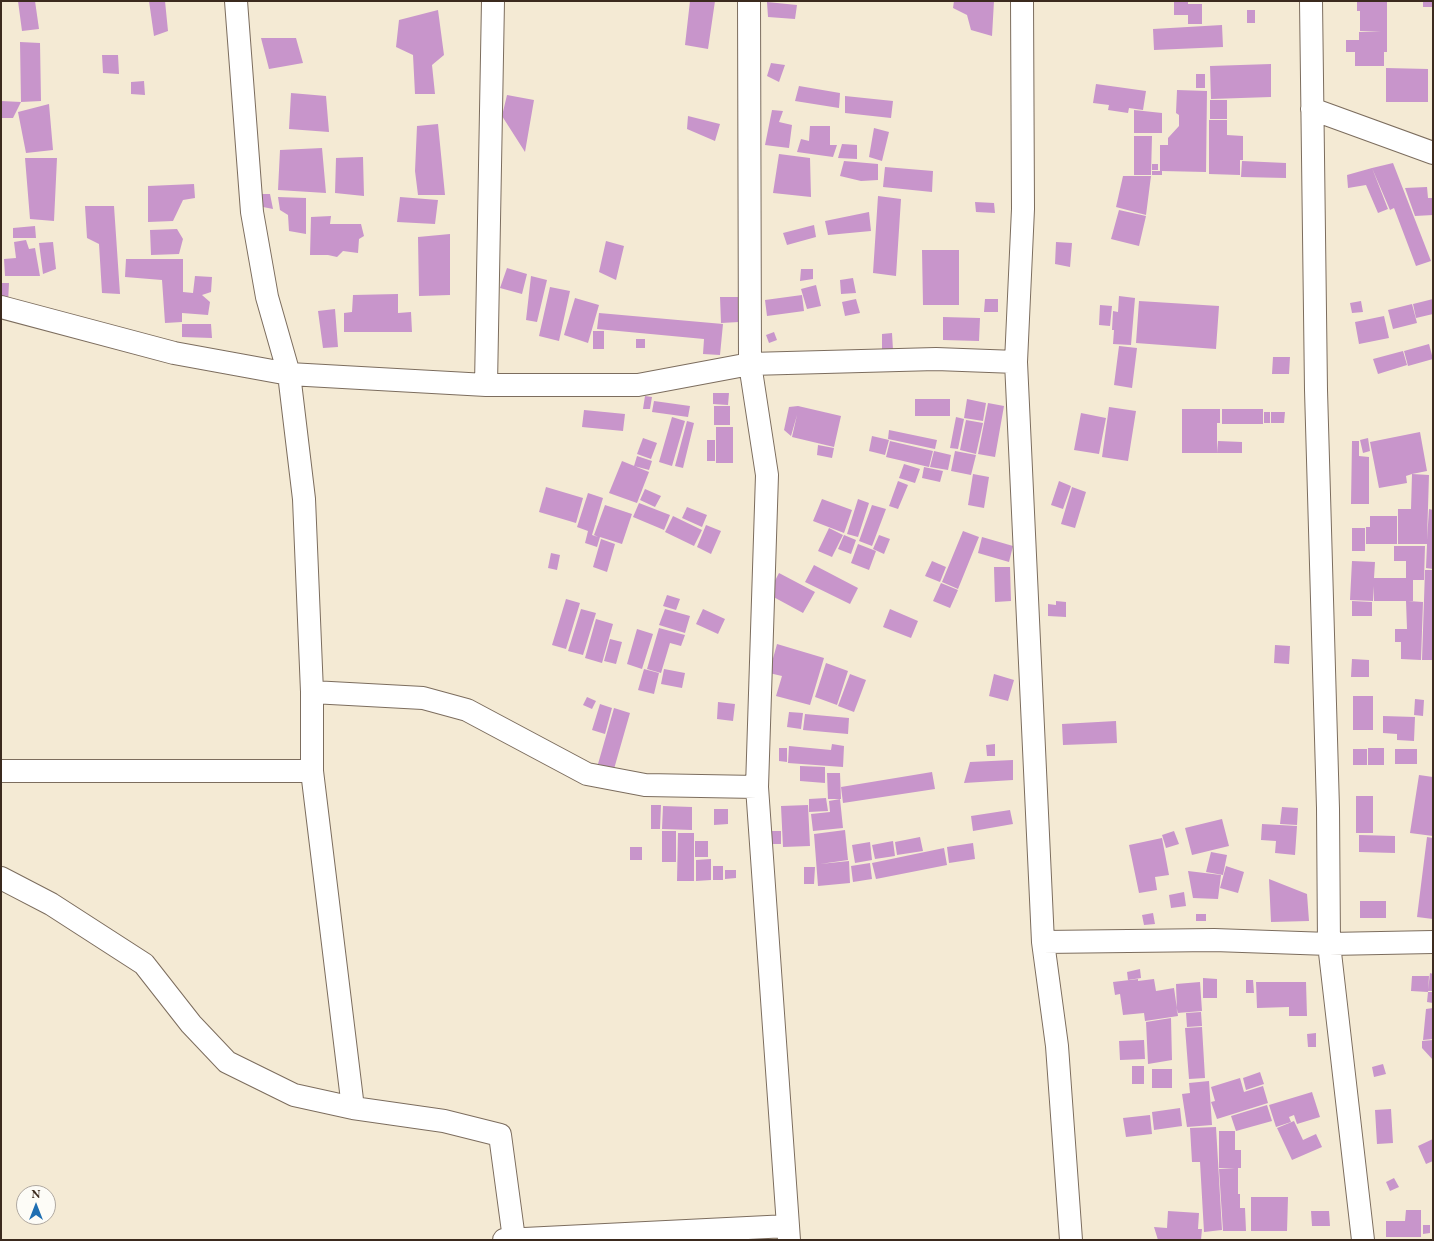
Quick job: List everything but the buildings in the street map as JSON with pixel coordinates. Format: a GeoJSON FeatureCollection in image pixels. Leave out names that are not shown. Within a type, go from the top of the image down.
{"type":"FeatureCollection","features":[{"type":"Feature","properties":{"kind":"street"},"geometry":{"type":"LineString","coordinates":[[236,1],[252,212],[267,297],[289,374],[304,499],[312,692],[312,771],[353,1108]]}},
{"type":"Feature","properties":{"kind":"street"},"geometry":{"type":"LineString","coordinates":[[486,385],[493,1]]}},
{"type":"Feature","properties":{"kind":"street"},"geometry":{"type":"LineString","coordinates":[[1,878],[51,904],[144,964],[191,1024],[227,1062],[294,1095],[353,1108],[444,1121],[500,1135],[509,1240],[788,1233],[757,787],[767,475],[750,364],[749,1]]}},
{"type":"Feature","properties":{"kind":"street"},"geometry":{"type":"LineString","coordinates":[[1022,1],[1023,209],[1016,362],[1043,942],[1057,1046],[1071,1240]]}},
{"type":"Feature","properties":{"kind":"street"},"geometry":{"type":"LineString","coordinates":[[1311,1],[1316,390],[1328,808],[1329,944],[1363,1240]]}},
{"type":"Feature","properties":{"kind":"street"},"geometry":{"type":"LineString","coordinates":[[1312,109],[1433,153]]}},
{"type":"Feature","properties":{"kind":"street"},"geometry":{"type":"LineString","coordinates":[[1,307],[174,353],[289,374],[486,385],[638,385],[750,364],[936,359],[1016,362]]}},
{"type":"Feature","properties":{"kind":"street"},"geometry":{"type":"LineString","coordinates":[[312,692],[423,698],[467,710],[587,774],[645,785],[757,787]]}},
{"type":"Feature","properties":{"kind":"street"},"geometry":{"type":"LineString","coordinates":[[1,771],[312,771]]}},
{"type":"Feature","properties":{"kind":"street"},"geometry":{"type":"LineString","coordinates":[[1043,942],[1214,940],[1329,944],[1433,942]]}}]}
